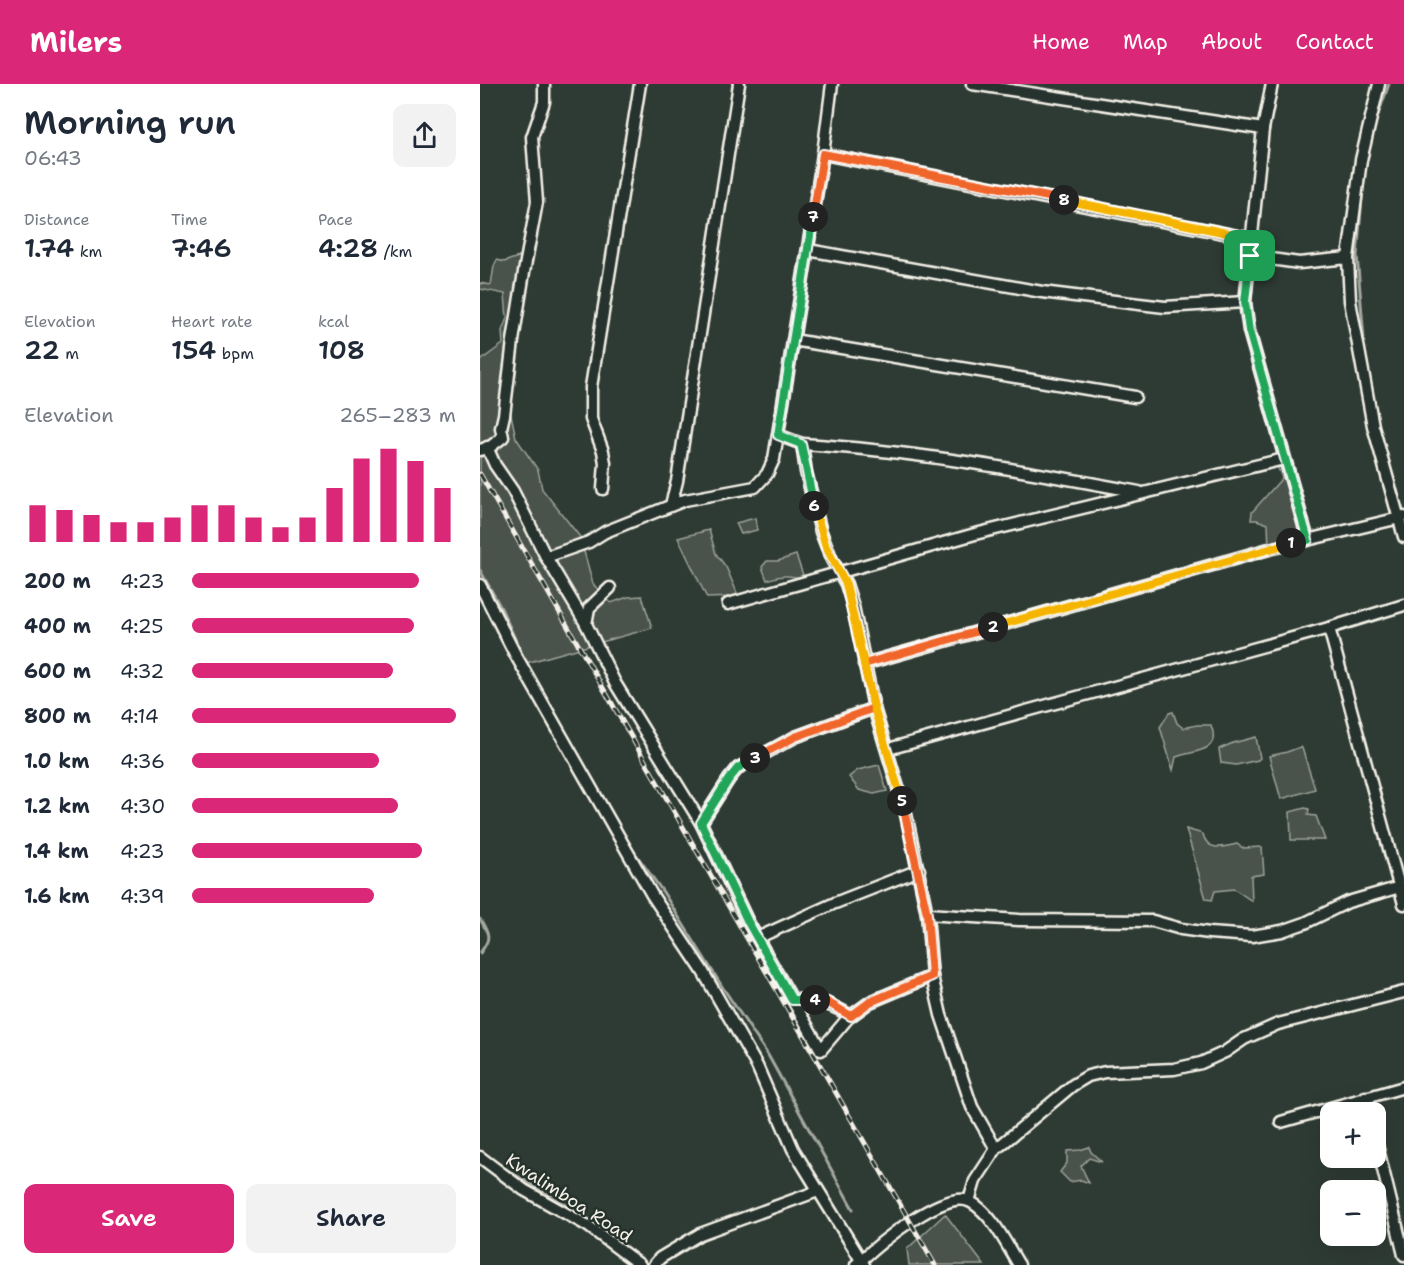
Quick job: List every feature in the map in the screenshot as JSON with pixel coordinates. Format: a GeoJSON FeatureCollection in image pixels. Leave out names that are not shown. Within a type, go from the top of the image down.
{"type":"FeatureCollection","features":[{"type":"Feature","properties":{"kind":"street"},"geometry":{"type":"LineString","coordinates":[[544,84],[544,102],[532,137],[537,202],[513,341],[501,428],[503,437],[484,449],[513,491],[546,557],[586,624],[615,684],[701,823],[757,938],[822,1050],[851,1016],[870,1002],[932,976]]}},
{"type":"Feature","properties":{"kind":"street"},"geometry":{"type":"LineString","coordinates":[[603,489],[605,464],[591,418],[591,387],[640,84]]}},
{"type":"Feature","properties":{"kind":"street"},"geometry":{"type":"LineString","coordinates":[[670,506],[677,481],[739,84]]}},
{"type":"Feature","properties":{"kind":"street"},"geometry":{"type":"LineString","coordinates":[[546,557],[589,542],[605,532],[685,500],[755,487],[767,474],[774,459],[823,154],[832,84]]}},
{"type":"Feature","properties":{"kind":"street"},"geometry":{"type":"LineString","coordinates":[[972,84],[1263,129]]}},
{"type":"Feature","properties":{"kind":"street"},"geometry":{"type":"LineString","coordinates":[[1272,84],[1263,129],[1245,302],[1249,331],[1308,540]]}},
{"type":"Feature","properties":{"kind":"street"},"geometry":{"type":"LineString","coordinates":[[1379,84],[1361,160],[1348,258],[1350,301],[1369,404],[1401,517],[1404,537]]}},
{"type":"Feature","properties":{"kind":"street"},"geometry":{"type":"LineString","coordinates":[[823,154],[1252,238]]}},
{"type":"Feature","properties":{"kind":"street"},"geometry":{"type":"LineString","coordinates":[[808,250],[1042,292],[1156,306],[1245,302]]}},
{"type":"Feature","properties":{"kind":"street"},"geometry":{"type":"LineString","coordinates":[[1250,256],[1299,263],[1348,258]]}},
{"type":"Feature","properties":{"kind":"street"},"geometry":{"type":"LineString","coordinates":[[793,340],[1135,397]]}},
{"type":"Feature","properties":{"kind":"street"},"geometry":{"type":"LineString","coordinates":[[778,435],[801,444],[895,452],[1026,471],[1142,492]]}},
{"type":"Feature","properties":{"kind":"street"},"geometry":{"type":"LineString","coordinates":[[801,444],[826,547],[846,584],[853,606],[874,708],[888,749],[919,870],[927,914],[932,976],[941,1015],[972,1107],[996,1149]]}},
{"type":"Feature","properties":{"kind":"street"},"geometry":{"type":"LineString","coordinates":[[728,604],[975,534],[1284,459]]}},
{"type":"Feature","properties":{"kind":"street"},"geometry":{"type":"LineString","coordinates":[[864,664],[1269,549],[1401,517]]}},
{"type":"Feature","properties":{"kind":"street"},"geometry":{"type":"LineString","coordinates":[[480,585],[515,654],[641,874],[702,970],[757,1066],[793,1149],[860,1264],[904,1225],[939,1205],[969,1201],[984,1213],[1019,1265]]}},
{"type":"Feature","properties":{"kind":"street"},"geometry":{"type":"LineString","coordinates":[[586,624],[589,608],[610,588]]}},
{"type":"Feature","properties":{"kind":"street"},"geometry":{"type":"LineString","coordinates":[[888,749],[1329,628],[1404,605]]}},
{"type":"Feature","properties":{"kind":"street"},"geometry":{"type":"LineString","coordinates":[[1329,628],[1404,904]]}},
{"type":"Feature","properties":{"kind":"street"},"geometry":{"type":"LineString","coordinates":[[701,823],[738,768],[795,737],[874,708]]}},
{"type":"Feature","properties":{"kind":"street"},"geometry":{"type":"LineString","coordinates":[[757,938],[835,903],[919,870]]}},
{"type":"Feature","properties":{"kind":"street"},"geometry":{"type":"LineString","coordinates":[[927,914],[1019,920],[1153,921],[1181,929],[1252,936],[1282,931],[1305,923],[1348,902],[1400,887]]}},
{"type":"Feature","properties":{"kind":"street"},"geometry":{"type":"LineString","coordinates":[[969,1201],[975,1181],[996,1149],[1073,1085],[1088,1076],[1105,1072],[1173,1069],[1202,1063],[1225,1052],[1244,1039],[1278,1024],[1404,992]]}},
{"type":"Feature","properties":{"kind":"street"},"geometry":{"type":"LineString","coordinates":[[792,1000],[810,999],[827,1002],[851,1016]]}},
{"type":"Feature","properties":{"kind":"street"},"geometry":{"type":"LineString","coordinates":[[1281,1122],[1404,1087]]}},
{"type":"Feature","properties":{"kind":"street"},"geometry":{"type":"LineString","coordinates":[[1365,1097],[1366,1102]]}},
{"type":"Feature","properties":{"kind":"street","name":"Kwalimboa Road"},"geometry":{"type":"LineString","coordinates":[[480,1158],[524,1190],[588,1226],[640,1265]]}},
{"type":"Feature","properties":{"kind":"street"},"geometry":{"type":"LineString","coordinates":[[1383,1168],[1404,1255]]}},
{"type":"Feature","properties":{"kind":"street"},"geometry":{"type":"LineString","coordinates":[[654,1265],[660,1258],[700,1234],[818,1191]]}},
{"type":"Feature","properties":{"kind":"shaded area"},"geometry":{"type":"Polygon","coordinates":[[[521,256],[512,312],[510,410],[516,438],[538,470],[542,489],[580,537],[593,584],[611,603],[628,597],[642,596],[652,628],[515,666],[480,595],[480,361],[503,344],[502,331],[507,318],[505,294],[480,289],[480,283],[491,285],[497,260],[504,262],[521,256]]]}},
{"type":"Feature","properties":{"kind":"shaded area"},"geometry":{"type":"Polygon","coordinates":[[[1288,459],[1297,482],[1310,533],[1269,549],[1268,524],[1251,520],[1252,512],[1282,478],[1278,468],[1288,459]]]}},
{"type":"Feature","properties":{"kind":"shaded area"},"geometry":{"type":"Polygon","coordinates":[[[755,518],[757,530],[741,534],[736,523],[755,518]]]}},
{"type":"Feature","properties":{"kind":"shaded area"},"geometry":{"type":"Polygon","coordinates":[[[709,530],[716,554],[726,567],[738,595],[707,598],[678,538],[709,530]]]}},
{"type":"Feature","properties":{"kind":"shaded area"},"geometry":{"type":"Polygon","coordinates":[[[796,555],[804,578],[782,576],[767,580],[762,567],[767,561],[778,561],[796,555]]]}},
{"type":"Feature","properties":{"kind":"shaded area"},"geometry":{"type":"Polygon","coordinates":[[[1173,712],[1177,723],[1183,728],[1211,725],[1213,741],[1204,749],[1176,757],[1173,770],[1160,727],[1169,713],[1173,712]]]}},
{"type":"Feature","properties":{"kind":"shaded area"},"geometry":{"type":"Polygon","coordinates":[[[1256,737],[1260,758],[1258,760],[1236,765],[1221,763],[1219,749],[1256,737]]]}},
{"type":"Feature","properties":{"kind":"shaded area"},"geometry":{"type":"Polygon","coordinates":[[[1300,747],[1315,789],[1281,799],[1269,756],[1300,747]]]}},
{"type":"Feature","properties":{"kind":"shaded area"},"geometry":{"type":"Polygon","coordinates":[[[879,765],[887,791],[874,794],[859,790],[849,777],[858,770],[879,765]]]}},
{"type":"Feature","properties":{"kind":"shaded area"},"geometry":{"type":"Polygon","coordinates":[[[1309,809],[1308,815],[1316,816],[1325,840],[1291,840],[1290,812],[1309,809]]]}},
{"type":"Feature","properties":{"kind":"shaded area"},"geometry":{"type":"Polygon","coordinates":[[[1186,829],[1203,834],[1208,844],[1216,847],[1237,844],[1243,848],[1262,847],[1264,874],[1251,876],[1252,901],[1234,889],[1215,891],[1212,900],[1206,899],[1186,829]]]}},
{"type":"Feature","properties":{"kind":"shaded area"},"geometry":{"type":"Polygon","coordinates":[[[1089,1147],[1102,1162],[1089,1158],[1081,1166],[1089,1183],[1081,1180],[1070,1182],[1060,1172],[1067,1163],[1067,1151],[1089,1147]]]}},
{"type":"Feature","properties":{"kind":"shaded area"},"geometry":{"type":"Polygon","coordinates":[[[945,1214],[984,1265],[909,1265],[907,1249],[945,1214]]]}},
{"type":"Feature","properties":{"kind":"waterway"},"geometry":{"type":"LineString","coordinates":[[1374,126],[1389,84]]}},
{"type":"Feature","properties":{"kind":"waterway"},"geometry":{"type":"LineString","coordinates":[[1364,176],[1357,255],[1364,339]]}},
{"type":"Feature","properties":{"kind":"waterway"},"geometry":{"type":"LineString","coordinates":[[480,570],[502,610],[526,663],[581,759]]}},
{"type":"Feature","properties":{"kind":"waterway"},"geometry":{"type":"LineString","coordinates":[[628,843],[663,892],[768,1055],[853,1209]]}},
{"type":"Feature","properties":{"kind":"waterway"},"geometry":{"type":"LineString","coordinates":[[480,919],[488,937],[480,953]]}},
{"type":"Feature","properties":{"kind":"waterway"},"geometry":{"type":"LineString","coordinates":[[502,1167],[583,1215]]}},
{"type":"Feature","properties":{"kind":"railway"},"geometry":{"type":"LineString","coordinates":[[480,474],[935,1265]]}},
{"type":"Feature","properties":{"kind":"route"},"geometry":{"type":"LineString","coordinates":[[1250,256],[1245,302],[1249,331],[1308,540],[1269,549],[864,664],[874,708],[795,737],[738,768],[701,823],[748,922],[792,1000],[810,999],[827,1002],[851,1016],[870,1002],[932,976],[927,914],[919,870],[888,749],[874,708],[864,664],[853,606],[846,584],[832,560],[821,532],[801,444],[778,435],[823,154],[1252,238],[1250,256]]}}]}
